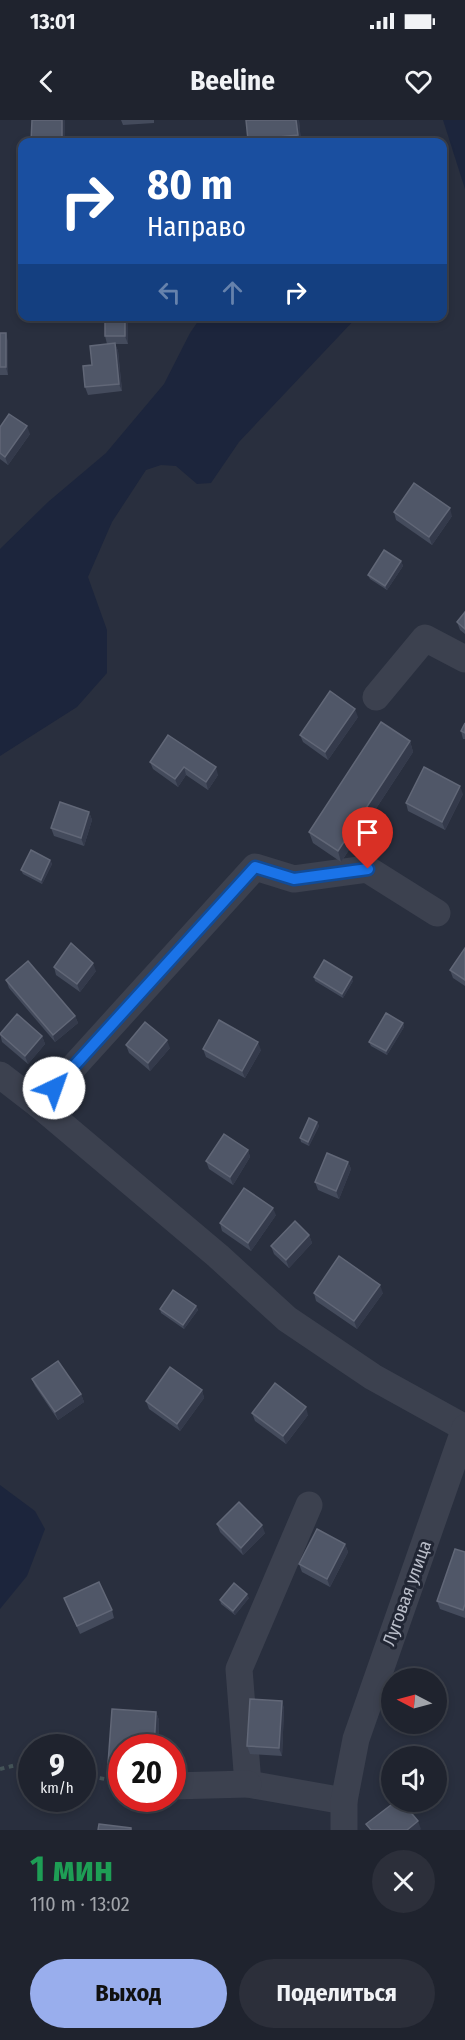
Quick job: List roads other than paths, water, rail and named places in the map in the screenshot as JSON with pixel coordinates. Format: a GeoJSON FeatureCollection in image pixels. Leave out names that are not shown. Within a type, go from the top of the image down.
{"type":"FeatureCollection","features":[{"type":"Feature","properties":{"kind":"street"},"geometry":{"type":"LineString","coordinates":[[376,697],[424,638],[465,659]]}},
{"type":"Feature","properties":{"kind":"street"},"geometry":{"type":"LineString","coordinates":[[39,1105],[255,867],[294,879],[368,869],[437,913]]}},
{"type":"Feature","properties":{"kind":"street"},"geometry":{"type":"LineString","coordinates":[[0,1075],[39,1105],[218,1256],[287,1318],[373,1377],[465,1428]]}},
{"type":"Feature","properties":{"kind":"street","name":"Луговая улица"},"geometry":{"type":"LineString","coordinates":[[344,1830],[344,1801],[360,1729],[465,1428]]}},
{"type":"Feature","properties":{"kind":"street"},"geometry":{"type":"LineString","coordinates":[[248,1784],[239,1669],[309,1505]]}},
{"type":"Feature","properties":{"kind":"street"},"geometry":{"type":"LineString","coordinates":[[186,1786],[248,1784],[344,1801]]}},
{"type":"Feature","properties":{"kind":"water"},"geometry":{"type":"Polygon","coordinates":[[[443,120],[465,120],[465,189],[443,120]]]}},
{"type":"Feature","properties":{"kind":"water"},"geometry":{"type":"Polygon","coordinates":[[[198,321],[353,321],[239,442],[211,483],[197,484],[176,466],[161,465],[146,470],[112,522],[88,577],[107,630],[107,673],[77,707],[0,756],[0,549],[48,502],[106,453],[164,384],[198,321]]]}},
{"type":"Feature","properties":{"kind":"water"},"geometry":{"type":"Polygon","coordinates":[[[0,1485],[35,1511],[45,1529],[27,1576],[0,1609],[0,1485]]]}}]}
